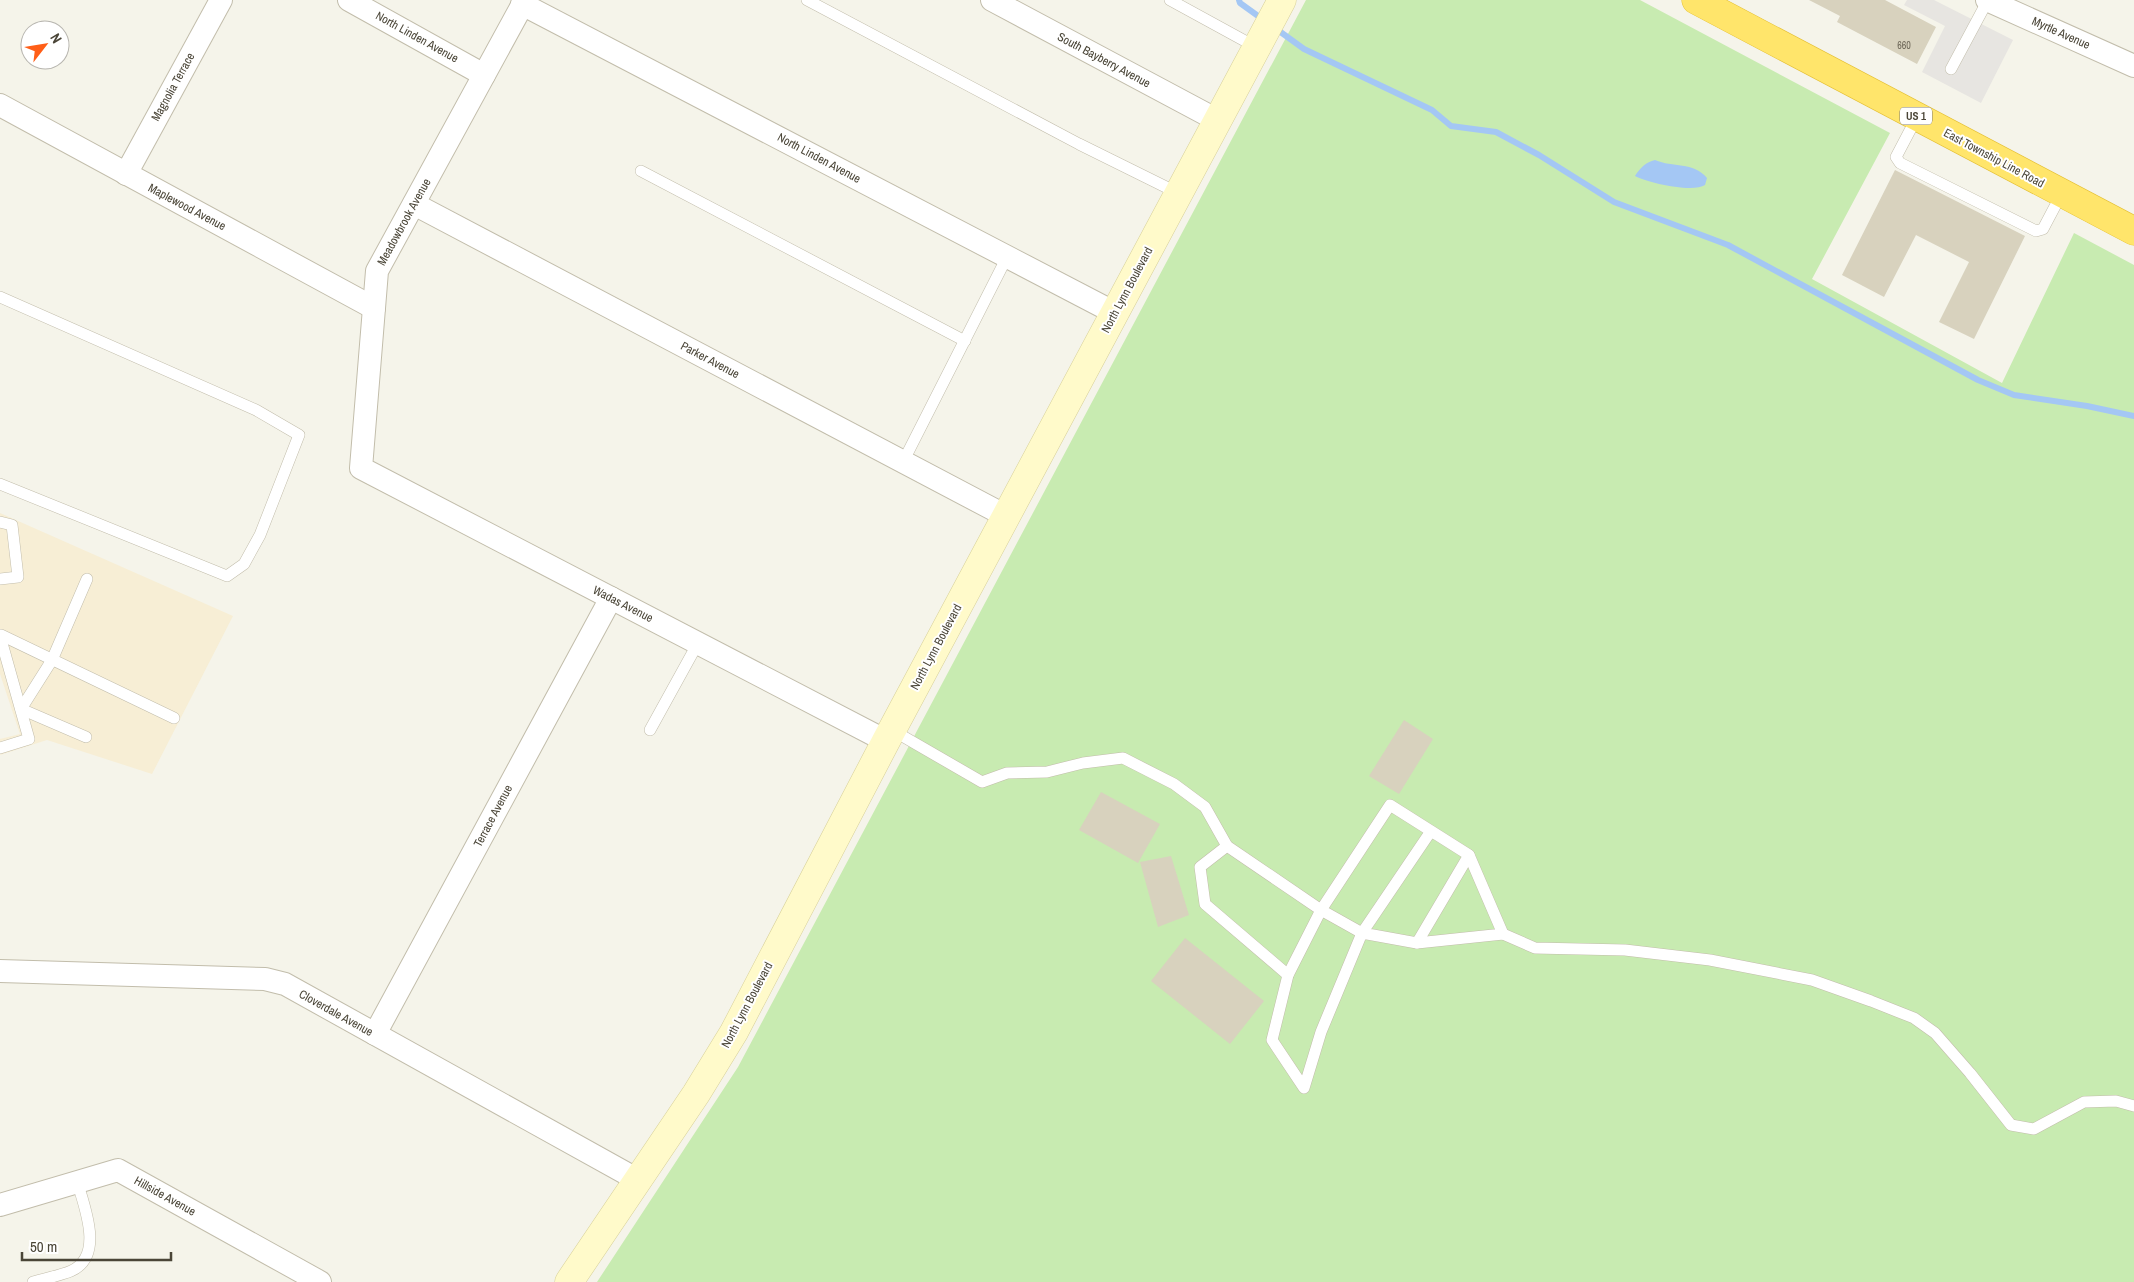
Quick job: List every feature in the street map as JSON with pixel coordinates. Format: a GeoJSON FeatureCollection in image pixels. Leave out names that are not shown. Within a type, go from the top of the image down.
{"type":"FeatureCollection","features":[{"type":"Feature","properties":{"kind":"highway","name":"East Township Line Road"},"geometry":{"type":"LineString","coordinates":[[1698,1],[2134,231]]}},
{"type":"Feature","properties":{"kind":"street","name":"Magnolia Terrace"},"geometry":{"type":"LineString","coordinates":[[126,174],[221,0]]}},
{"type":"Feature","properties":{"kind":"street","name":"North Linden Avenue"},"geometry":{"type":"LineString","coordinates":[[349,0],[484,75]]}},
{"type":"Feature","properties":{"kind":"street","name":"South Bayberry Avenue"},"geometry":{"type":"LineString","coordinates":[[992,0],[1217,120]]}},
{"type":"Feature","properties":{"kind":"street","name":"Myrtle Avenue"},"geometry":{"type":"LineString","coordinates":[[1988,0],[2134,66]]}},
{"type":"Feature","properties":{"kind":"street","name":"North Linden Avenue"},"geometry":{"type":"LineString","coordinates":[[523,2],[1115,313]]}},
{"type":"Feature","properties":{"kind":"street","name":"Meadowbrook Avenue"},"geometry":{"type":"LineString","coordinates":[[361,468],[377,271],[523,2]]}},
{"type":"Feature","properties":{"kind":"street","name":"North Lynn Boulevard"},"geometry":{"type":"LineString","coordinates":[[569,1282],[696,1094],[734,1032],[889,735],[1269,23]]}},
{"type":"Feature","properties":{"kind":"street","name":"Maplewood Avenue"},"geometry":{"type":"LineString","coordinates":[[0,105],[374,308]]}},
{"type":"Feature","properties":{"kind":"street","name":"Parker Avenue"},"geometry":{"type":"LineString","coordinates":[[414,204],[1006,516]]}},
{"type":"Feature","properties":{"kind":"street","name":"Wadas Avenue"},"geometry":{"type":"LineString","coordinates":[[361,468],[698,643],[889,735]]}},
{"type":"Feature","properties":{"kind":"street","name":"Terrace Avenue"},"geometry":{"type":"LineString","coordinates":[[375,1034],[612,598]]}},
{"type":"Feature","properties":{"kind":"street","name":"Cloverdale Avenue"},"geometry":{"type":"LineString","coordinates":[[0,971],[265,979],[285,984],[638,1180]]}},
{"type":"Feature","properties":{"kind":"street","name":"Hillside Avenue"},"geometry":{"type":"LineString","coordinates":[[0,1205],[113,1170],[122,1171],[320,1282]]}},
{"type":"Feature","properties":{"kind":"lane"},"geometry":{"type":"LineString","coordinates":[[807,0],[1079,144],[1178,193]]}},
{"type":"Feature","properties":{"kind":"lane"},"geometry":{"type":"LineString","coordinates":[[1170,0],[1269,23]]}},
{"type":"Feature","properties":{"kind":"lane"},"geometry":{"type":"LineString","coordinates":[[1951,68],[1988,0]]}},
{"type":"Feature","properties":{"kind":"lane"},"geometry":{"type":"LineString","coordinates":[[1917,117],[1896,157],[1900,163],[2036,231],[2043,229],[2062,193]]}},
{"type":"Feature","properties":{"kind":"lane"},"geometry":{"type":"LineString","coordinates":[[641,171],[965,341]]}},
{"type":"Feature","properties":{"kind":"lane"},"geometry":{"type":"LineString","coordinates":[[904,462],[1007,257]]}},
{"type":"Feature","properties":{"kind":"lane"},"geometry":{"type":"LineString","coordinates":[[0,298],[256,410],[298,435],[260,535],[244,564],[227,576],[0,484]]}},
{"type":"Feature","properties":{"kind":"lane"},"geometry":{"type":"LineString","coordinates":[[0,522],[12,525],[18,577],[0,579]]}},
{"type":"Feature","properties":{"kind":"lane"},"geometry":{"type":"LineString","coordinates":[[21,709],[52,660],[87,579]]}},
{"type":"Feature","properties":{"kind":"lane"},"geometry":{"type":"LineString","coordinates":[[1,636],[174,718]]}},
{"type":"Feature","properties":{"kind":"lane"},"geometry":{"type":"LineString","coordinates":[[0,748],[29,740],[1,636]]}},
{"type":"Feature","properties":{"kind":"lane"},"geometry":{"type":"LineString","coordinates":[[650,730],[698,643]]}},
{"type":"Feature","properties":{"kind":"lane"},"geometry":{"type":"LineString","coordinates":[[21,709],[86,737]]}},
{"type":"Feature","properties":{"kind":"lane"},"geometry":{"type":"LineString","coordinates":[[889,735],[982,782],[1007,773],[1047,772],[1084,763],[1123,758],[1174,784],[1205,807],[1227,846],[1321,910],[1362,933],[1417,943],[1503,934],[1535,948],[1625,950],[1710,960],[1812,980],[1914,1018],[1935,1032],[2011,1125],[2034,1130],[2084,1102],[2116,1101],[2134,1106]]}},
{"type":"Feature","properties":{"kind":"lane"},"geometry":{"type":"LineString","coordinates":[[1431,830],[1362,933],[1320,1032],[1304,1088],[1272,1040],[1288,975],[1321,910],[1390,805],[1431,830],[1469,854],[1503,934]]}},
{"type":"Feature","properties":{"kind":"lane"},"geometry":{"type":"LineString","coordinates":[[1227,846],[1200,867],[1205,904],[1288,975]]}},
{"type":"Feature","properties":{"kind":"lane"},"geometry":{"type":"LineString","coordinates":[[1417,943],[1469,854]]}},
{"type":"Feature","properties":{"kind":"lane"},"geometry":{"type":"LineString","coordinates":[[33,1282],[73,1270],[82,1261],[89,1248],[90,1231],[77,1181]]}},
{"type":"Feature","properties":{"kind":"shaded area"},"geometry":{"type":"Polygon","coordinates":[[[1907,0],[1934,0],[2013,40],[1981,103],[1922,72],[1945,26],[1904,5],[1907,0]]]}},
{"type":"Feature","properties":{"kind":"shaded area"},"geometry":{"type":"Polygon","coordinates":[[[0,513],[233,616],[152,774],[47,740],[0,755],[0,739],[20,734],[0,674],[0,513]]]}},
{"type":"Feature","properties":{"kind":"green space"},"geometry":{"type":"Polygon","coordinates":[[[1306,0],[1640,0],[1890,133],[1812,279],[2002,383],[2074,233],[2134,265],[2134,1282],[597,1282],[738,1067],[1306,0]]]}},
{"type":"Feature","properties":{"kind":"water"},"geometry":{"type":"Polygon","coordinates":[[[1655,160],[1696,169],[1707,178],[1705,185],[1681,188],[1635,176],[1649,162],[1655,160]]]}},
{"type":"Feature","properties":{"kind":"building"},"geometry":{"type":"Polygon","coordinates":[[[1809,0],[1885,0],[1936,27],[1917,64],[1837,22],[1840,16],[1809,0]]]}},
{"type":"Feature","properties":{"kind":"building"},"geometry":{"type":"Polygon","coordinates":[[[1895,170],[2025,236],[1974,339],[1939,322],[1969,262],[1916,235],[1884,297],[1842,275],[1895,170]]]}},
{"type":"Feature","properties":{"kind":"building"},"geometry":{"type":"Polygon","coordinates":[[[1404,720],[1433,739],[1399,794],[1369,776],[1404,720]]]}},
{"type":"Feature","properties":{"kind":"building"},"geometry":{"type":"Polygon","coordinates":[[[1101,792],[1160,824],[1138,863],[1079,830],[1101,792]]]}},
{"type":"Feature","properties":{"kind":"building"},"geometry":{"type":"Polygon","coordinates":[[[1171,856],[1189,915],[1158,927],[1140,862],[1171,856]]]}},
{"type":"Feature","properties":{"kind":"building"},"geometry":{"type":"Polygon","coordinates":[[[1185,938],[1264,1001],[1230,1044],[1151,981],[1185,938]]]}},
{"type":"Feature","properties":{"kind":"waterway"},"geometry":{"type":"LineString","coordinates":[[1239,0],[1240,3],[1265,21]]}},
{"type":"Feature","properties":{"kind":"waterway"},"geometry":{"type":"LineString","coordinates":[[1275,28],[1304,49],[1432,110],[1451,126],[1496,132],[1539,155],[1614,202],[1728,245],[1978,380],[2014,395],[2087,406],[2134,416]]}}]}
